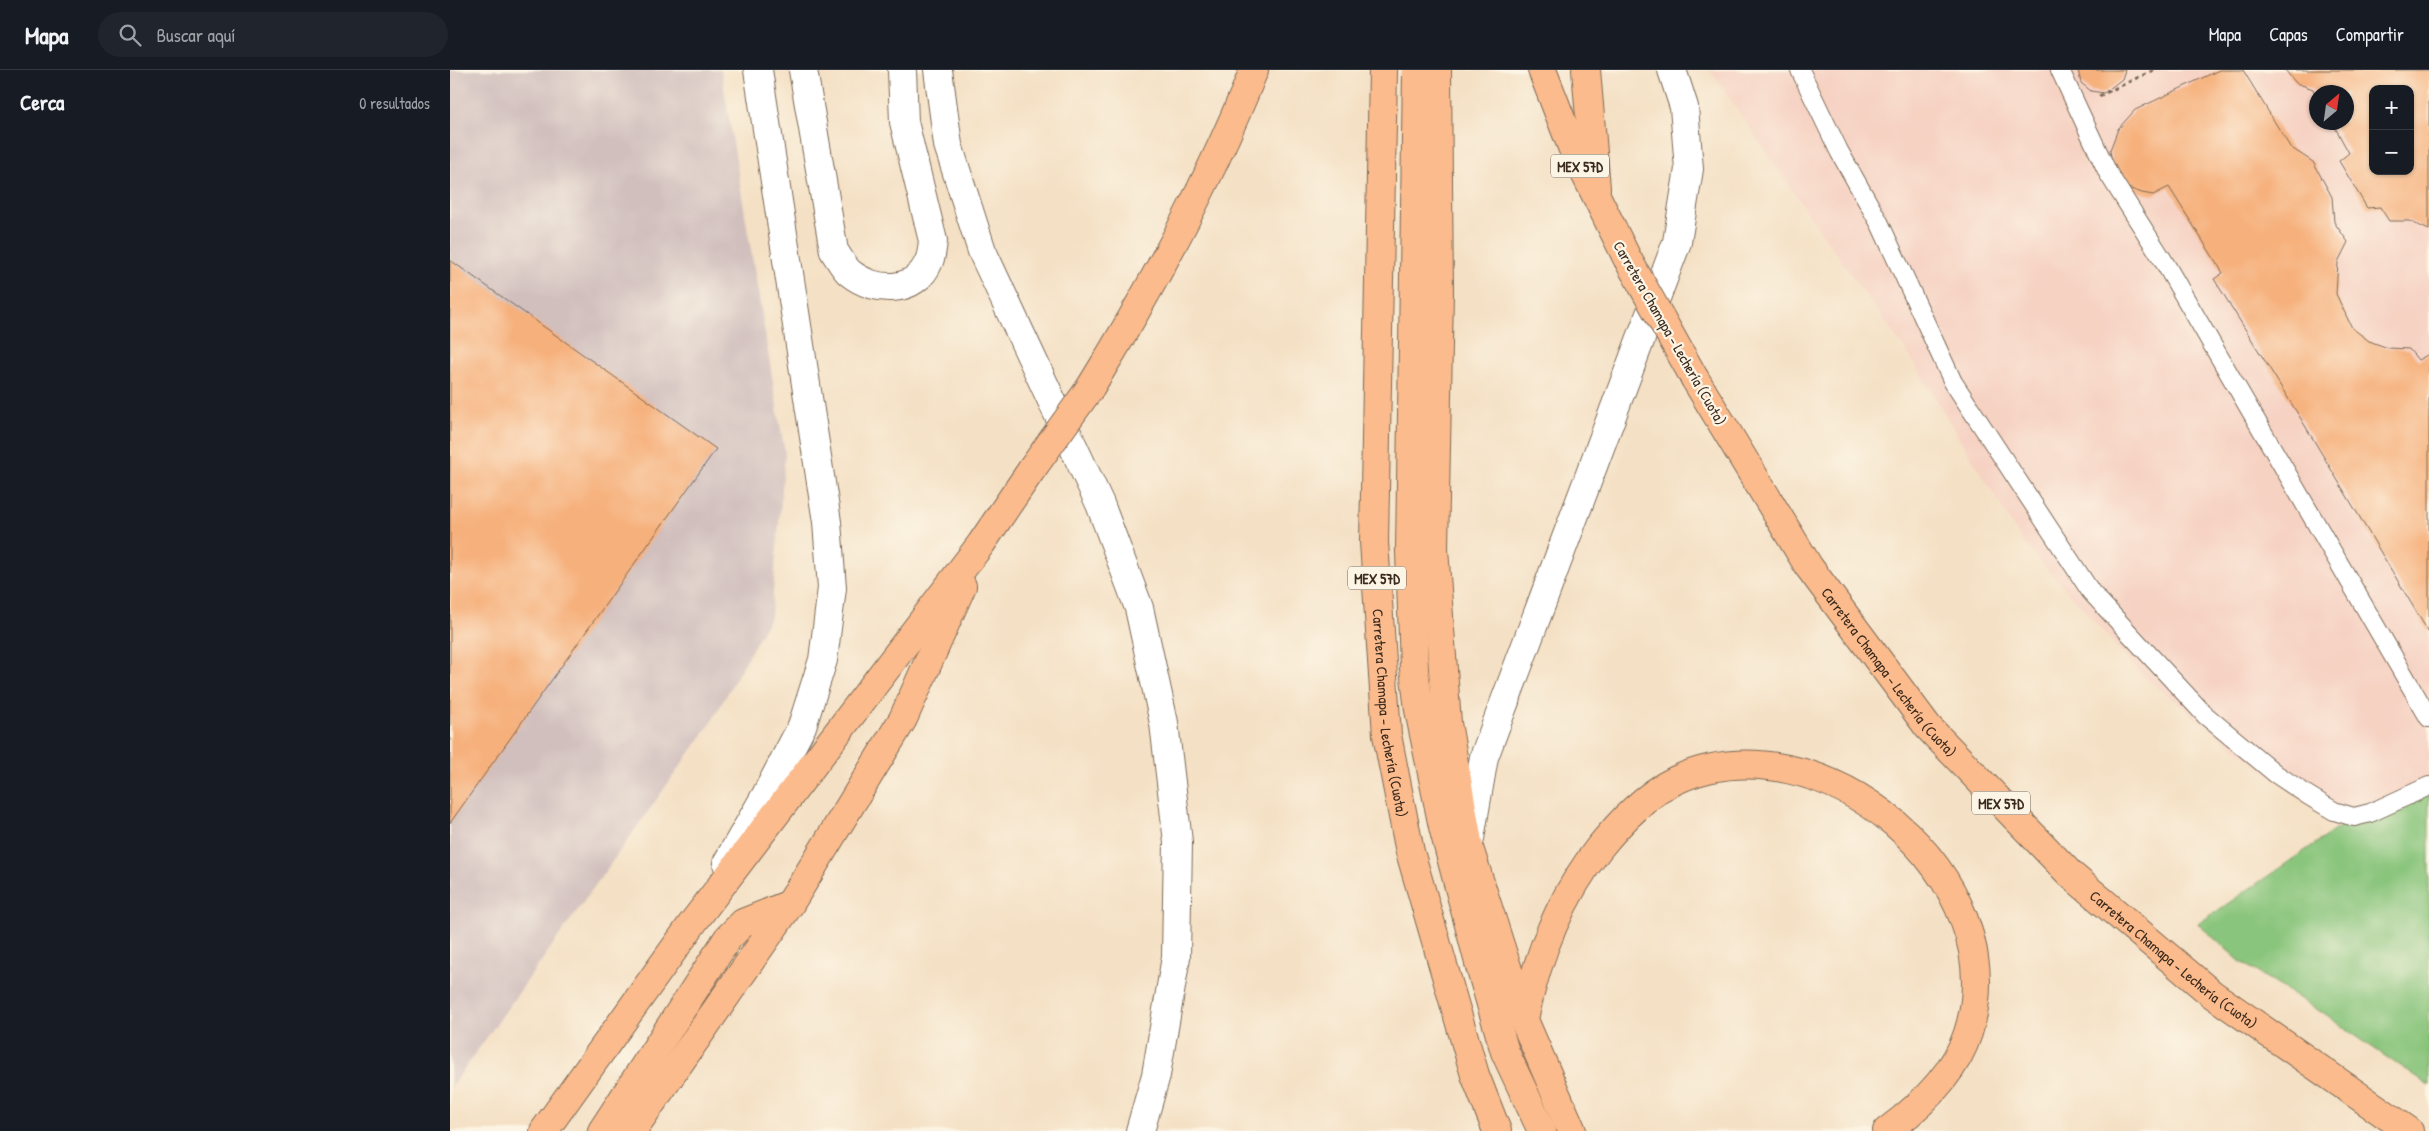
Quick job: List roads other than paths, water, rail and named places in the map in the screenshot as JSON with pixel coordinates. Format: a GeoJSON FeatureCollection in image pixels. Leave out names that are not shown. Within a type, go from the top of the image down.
{"type":"FeatureCollection","features":[{"type":"Feature","properties":{"kind":"highway"},"geometry":{"type":"LineString","coordinates":[[544,1131],[692,924],[980,544],[1090,388],[1136,313],[1173,246],[1210,172],[1254,70]]}},
{"type":"Feature","properties":{"kind":"highway","name":"Carretera Chamapa - Lechería (Cuota)"},"geometry":{"type":"LineString","coordinates":[[1383,70],[1374,542],[1387,735],[1410,852],[1475,1075],[1497,1131]]}},
{"type":"Feature","properties":{"kind":"highway"},"geometry":{"type":"LineString","coordinates":[[1417,70],[1410,551],[1414,669],[1419,710],[1443,828],[1479,963],[1505,1052],[1542,1131]]}},
{"type":"Feature","properties":{"kind":"highway"},"geometry":{"type":"LineString","coordinates":[[1437,70],[1439,293],[1434,549],[1447,722],[1469,848],[1524,1020],[1572,1131]]}},
{"type":"Feature","properties":{"kind":"highway","name":"Carretera Chamapa - Lechería (Cuota)"},"geometry":{"type":"LineString","coordinates":[[1542,70],[1572,147],[1597,202],[1626,258],[1695,379],[1809,567],[1928,727],[2070,874],[2212,994],[2409,1131]]}},
{"type":"Feature","properties":{"kind":"highway"},"geometry":{"type":"LineString","coordinates":[[1586,70],[1594,142],[1597,202]]}},
{"type":"Feature","properties":{"kind":"highway"},"geometry":{"type":"LineString","coordinates":[[632,1131],[790,904],[903,719],[980,544]]}},
{"type":"Feature","properties":{"kind":"highway"},"geometry":{"type":"LineString","coordinates":[[1524,1020],[1536,970],[1554,922],[1587,864],[1630,814],[1655,792],[1676,780],[1700,772],[1724,766],[1748,765],[1773,766],[1797,771],[1820,779],[1869,805],[1894,822],[1916,843],[1936,866],[1951,891],[1963,917],[1971,945],[1976,973],[1976,994],[1973,1015],[1961,1050],[1944,1078],[1927,1097],[1908,1116],[1887,1131]]}},
{"type":"Feature","properties":{"kind":"highway"},"geometry":{"type":"LineString","coordinates":[[602,1131],[728,938],[743,923],[790,904]]}},
{"type":"Feature","properties":{"kind":"street"},"geometry":{"type":"LineString","coordinates":[[692,924],[766,795],[802,726],[823,660],[832,588],[827,522],[758,70]]}},
{"type":"Feature","properties":{"kind":"street"},"geometry":{"type":"LineString","coordinates":[[803,70],[834,251],[850,273],[874,285],[888,288],[906,285],[920,276],[929,260],[933,241],[904,122],[902,70]]}},
{"type":"Feature","properties":{"kind":"street"},"geometry":{"type":"LineString","coordinates":[[938,70],[948,145],[982,251],[1100,504],[1139,608],[1164,723],[1178,842],[1176,958],[1156,1075],[1140,1131]]}},
{"type":"Feature","properties":{"kind":"street"},"geometry":{"type":"LineString","coordinates":[[1469,848],[1484,757],[1677,242],[1689,169],[1684,107],[1672,70]]}},
{"type":"Feature","properties":{"kind":"lane"},"geometry":{"type":"LineString","coordinates":[[1800,70],[1839,151],[1880,224],[1953,382],[2091,592],[2205,715],[2276,774],[2334,811],[2354,817],[2370,813],[2429,786]]}},
{"type":"Feature","properties":{"kind":"lane"},"geometry":{"type":"LineString","coordinates":[[2060,70],[2108,173],[2173,277],[2429,718]]}}]}
